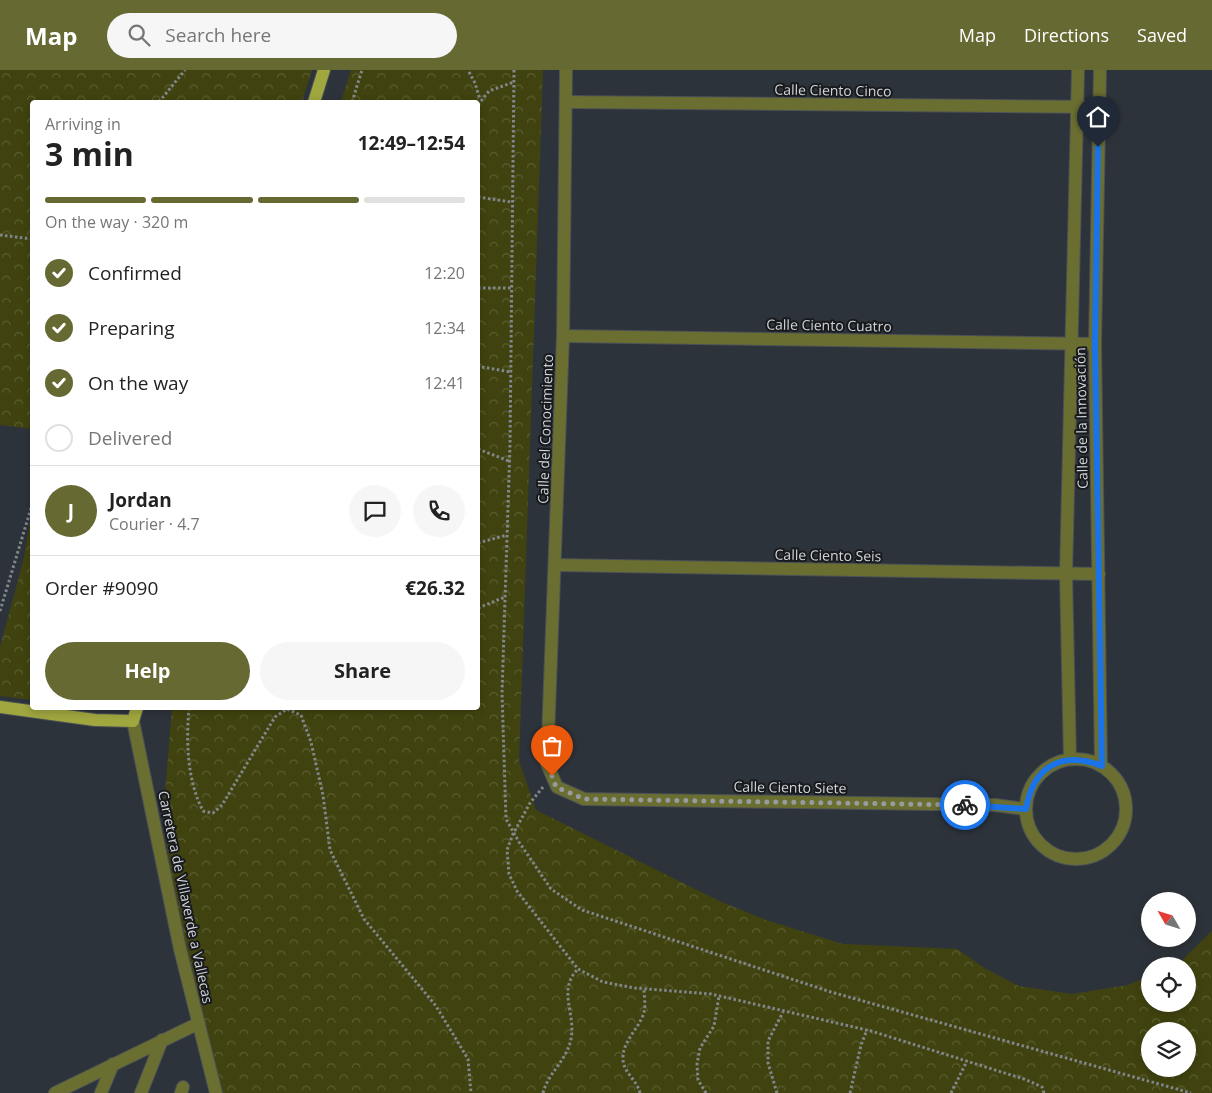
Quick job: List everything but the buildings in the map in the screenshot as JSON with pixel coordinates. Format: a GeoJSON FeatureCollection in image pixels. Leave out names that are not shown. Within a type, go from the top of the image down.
{"type":"FeatureCollection","features":[{"type":"Feature","properties":{"kind":"main road"},"geometry":{"type":"LineString","coordinates":[[315,100],[324,70]]}},
{"type":"Feature","properties":{"kind":"main road"},"geometry":{"type":"LineString","coordinates":[[0,707],[95,720],[133,721]]}},
{"type":"Feature","properties":{"kind":"main road","name":"Carretera de Villaverde a Vallecas"},"geometry":{"type":"LineString","coordinates":[[133,721],[136,710]]}},
{"type":"Feature","properties":{"kind":"street","name":"Calle del Conocimiento"},"geometry":{"type":"LineString","coordinates":[[554,782],[547,764],[556,565],[563,336],[566,70]]}},
{"type":"Feature","properties":{"kind":"street","name":"Calle de la Innovación"},"geometry":{"type":"LineString","coordinates":[[1070,759],[1066,575],[1073,345],[1078,70]]}},
{"type":"Feature","properties":{"kind":"street","name":"Calle de la Innovación"},"geometry":{"type":"LineString","coordinates":[[1100,70],[1095,344],[1102,766]]}},
{"type":"Feature","properties":{"kind":"street","name":"Calle Ciento Cinco"},"geometry":{"type":"LineString","coordinates":[[567,102],[1099,107]]}},
{"type":"Feature","properties":{"kind":"street","name":"Calle Ciento Cuatro"},"geometry":{"type":"LineString","coordinates":[[563,336],[1095,344]]}},
{"type":"Feature","properties":{"kind":"street","name":"Calle Ciento Seis"},"geometry":{"type":"LineString","coordinates":[[556,565],[1066,575],[1099,574]]}},
{"type":"Feature","properties":{"kind":"street","name":"Carretera de Villaverde a Vallecas"},"geometry":{"type":"LineString","coordinates":[[133,721],[180,949],[216,1093]]}},
{"type":"Feature","properties":{"kind":"street"},"geometry":{"type":"LineString","coordinates":[[1070,759],[1086,760],[1102,766],[1114,777],[1123,792],[1126,809],[1123,826],[1114,841],[1101,852],[1085,858],[1068,858],[1051,853],[1038,842],[1029,827],[1026,809],[1029,791],[1038,776],[1052,764],[1070,759]]}},
{"type":"Feature","properties":{"kind":"street","name":"Calle Ciento Siete"},"geometry":{"type":"LineString","coordinates":[[554,782],[584,799],[995,805],[1026,809]]}},
{"type":"Feature","properties":{"kind":"street"},"geometry":{"type":"LineString","coordinates":[[54,1093],[198,1023]]}},
{"type":"Feature","properties":{"kind":"street"},"geometry":{"type":"LineString","coordinates":[[141,1093],[162,1040]]}},
{"type":"Feature","properties":{"kind":"street"},"geometry":{"type":"LineString","coordinates":[[101,1093],[112,1064]]}},
{"type":"Feature","properties":{"kind":"path"},"geometry":{"type":"LineString","coordinates":[[161,100],[185,70]]}},
{"type":"Feature","properties":{"kind":"path"},"geometry":{"type":"LineString","coordinates":[[353,100],[362,70]]}},
{"type":"Feature","properties":{"kind":"path"},"geometry":{"type":"LineString","coordinates":[[514,70],[511,202],[511,372],[502,693],[506,819],[513,834],[551,889],[582,910],[831,992],[1191,1093]]}},
{"type":"Feature","properties":{"kind":"path"},"geometry":{"type":"LineString","coordinates":[[469,72],[475,83],[480,100],[489,91],[514,82]]}},
{"type":"Feature","properties":{"kind":"path"},"geometry":{"type":"LineString","coordinates":[[480,197],[511,202]]}},
{"type":"Feature","properties":{"kind":"path"},"geometry":{"type":"LineString","coordinates":[[0,235],[30,239]]}},
{"type":"Feature","properties":{"kind":"path"},"geometry":{"type":"LineString","coordinates":[[480,288],[512,288]]}},
{"type":"Feature","properties":{"kind":"path"},"geometry":{"type":"LineString","coordinates":[[480,364],[511,372]]}},
{"type":"Feature","properties":{"kind":"path"},"geometry":{"type":"LineString","coordinates":[[480,451],[509,462]]}},
{"type":"Feature","properties":{"kind":"path"},"geometry":{"type":"LineString","coordinates":[[0,611],[30,512]]}},
{"type":"Feature","properties":{"kind":"path"},"geometry":{"type":"LineString","coordinates":[[480,542],[507,535]]}},
{"type":"Feature","properties":{"kind":"path"},"geometry":{"type":"LineString","coordinates":[[480,607],[505,597]]}},
{"type":"Feature","properties":{"kind":"path"},"geometry":{"type":"LineString","coordinates":[[189,710],[186,737],[194,795],[203,811],[213,813],[222,805],[275,717],[286,710]]}},
{"type":"Feature","properties":{"kind":"path"},"geometry":{"type":"LineString","coordinates":[[289,710],[301,715],[311,742],[323,795],[330,850],[364,918],[436,1006],[468,1059],[471,1093]]}},
{"type":"Feature","properties":{"kind":"path"},"geometry":{"type":"LineString","coordinates":[[554,782],[530,803],[513,834],[508,850],[509,874],[517,891],[578,969],[603,982],[719,996],[867,1030],[1024,1079],[1042,1087],[1044,1093]]}},
{"type":"Feature","properties":{"kind":"path"},"geometry":{"type":"LineString","coordinates":[[542,1093],[547,1081],[564,1060],[571,1040],[572,1026],[567,996],[572,975],[578,969]]}},
{"type":"Feature","properties":{"kind":"path"},"geometry":{"type":"LineString","coordinates":[[640,1093],[638,1086],[627,1073],[623,1059],[626,1046],[644,1012],[644,988]]}},
{"type":"Feature","properties":{"kind":"path"},"geometry":{"type":"LineString","coordinates":[[706,1093],[698,1080],[697,1064],[700,1048],[714,1026],[719,996]]}},
{"type":"Feature","properties":{"kind":"path"},"geometry":{"type":"LineString","coordinates":[[777,1093],[768,1063],[768,1041],[783,1012]]}},
{"type":"Feature","properties":{"kind":"path"},"geometry":{"type":"LineString","coordinates":[[850,1093],[861,1045],[867,1030]]}},
{"type":"Feature","properties":{"kind":"path"},"geometry":{"type":"LineString","coordinates":[[951,1093],[968,1061]]}},
{"type":"Feature","properties":{"kind":"green space"},"geometry":{"type":"Polygon","coordinates":[[[0,70],[312,70],[303,100],[30,100],[30,429],[0,425],[0,70]]]}},
{"type":"Feature","properties":{"kind":"green space"},"geometry":{"type":"Polygon","coordinates":[[[351,70],[543,70],[519,761],[536,810],[717,900],[766,920],[843,944],[957,949],[986,969],[1019,986],[1072,994],[1128,985],[1141,980],[1141,1012],[1196,1012],[1196,957],[1185,957],[1212,931],[1212,1093],[220,1093],[185,943],[168,856],[164,806],[172,710],[480,710],[480,100],[342,100],[351,70]]]}},
{"type":"Feature","properties":{"kind":"green space"},"geometry":{"type":"Polygon","coordinates":[[[30,522],[30,700],[0,696],[0,647],[23,562],[30,522]]]}},
{"type":"Feature","properties":{"kind":"way so far"},"geometry":{"type":"LineString","coordinates":[[552,776],[556,787],[584,799],[965,805]]}},
{"type":"Feature","properties":{"kind":"route"},"geometry":{"type":"LineString","coordinates":[[965,805],[995,805],[1026,809],[1029,791],[1038,776],[1052,764],[1070,759],[1086,760],[1102,766],[1095,344],[1098,147]]}}]}
